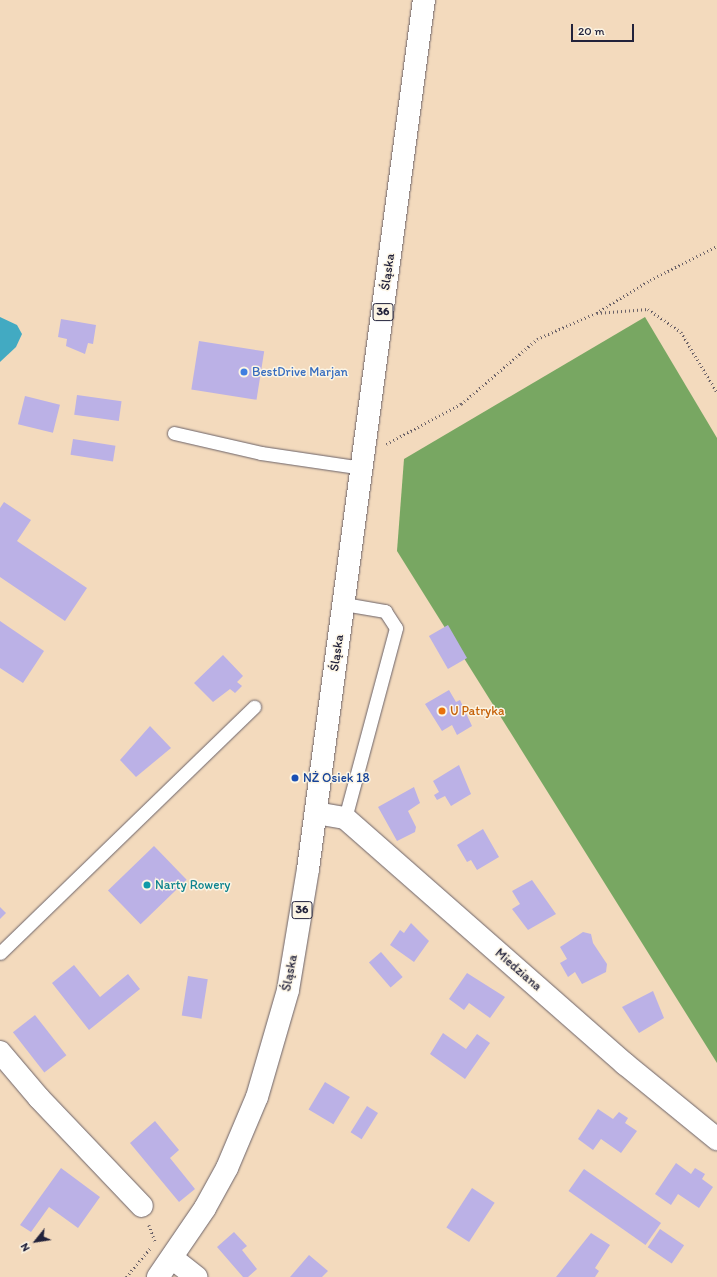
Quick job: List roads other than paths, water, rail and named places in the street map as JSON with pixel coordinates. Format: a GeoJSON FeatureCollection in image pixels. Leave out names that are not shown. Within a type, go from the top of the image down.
{"type":"FeatureCollection","features":[{"type":"Feature","properties":{"kind":"main road","name":"Śląska"},"geometry":{"type":"LineString","coordinates":[[158,1277],[172,1258],[220,1182],[264,1075],[288,990],[316,813],[424,0]]}},
{"type":"Feature","properties":{"kind":"main road"},"geometry":{"type":"LineString","coordinates":[[316,813],[345,818]]}},
{"type":"Feature","properties":{"kind":"main road","name":"Miedziana"},"geometry":{"type":"LineString","coordinates":[[345,818],[625,1064],[717,1139]]}},
{"type":"Feature","properties":{"kind":"main road"},"geometry":{"type":"LineString","coordinates":[[0,1052],[39,1098],[142,1206]]}},
{"type":"Feature","properties":{"kind":"main road"},"geometry":{"type":"LineString","coordinates":[[172,1258],[196,1277]]}},
{"type":"Feature","properties":{"kind":"lane"},"geometry":{"type":"LineString","coordinates":[[174,433],[261,453],[362,468]]}},
{"type":"Feature","properties":{"kind":"lane"},"geometry":{"type":"LineString","coordinates":[[344,604],[385,611],[396,628],[345,818]]}},
{"type":"Feature","properties":{"kind":"lane"},"geometry":{"type":"LineString","coordinates":[[0,953],[254,707]]}},
{"type":"Feature","properties":{"kind":"water"},"geometry":{"type":"Polygon","coordinates":[[[0,317],[17,325],[22,334],[16,347],[0,362],[0,317]]]}},
{"type":"Feature","properties":{"kind":"place","name":"BestDrive Marjan"},"geometry":{"type":"Point","coordinates":[244,372]}},
{"type":"Feature","properties":{"kind":"place","name":"U Patryka"},"geometry":{"type":"Point","coordinates":[442,711]}},
{"type":"Feature","properties":{"kind":"place","name":"NŻ Osiek 18"},"geometry":{"type":"Point","coordinates":[295,778]}},
{"type":"Feature","properties":{"kind":"place","name":"Narty Rowery"},"geometry":{"type":"Point","coordinates":[147,885]}}]}
